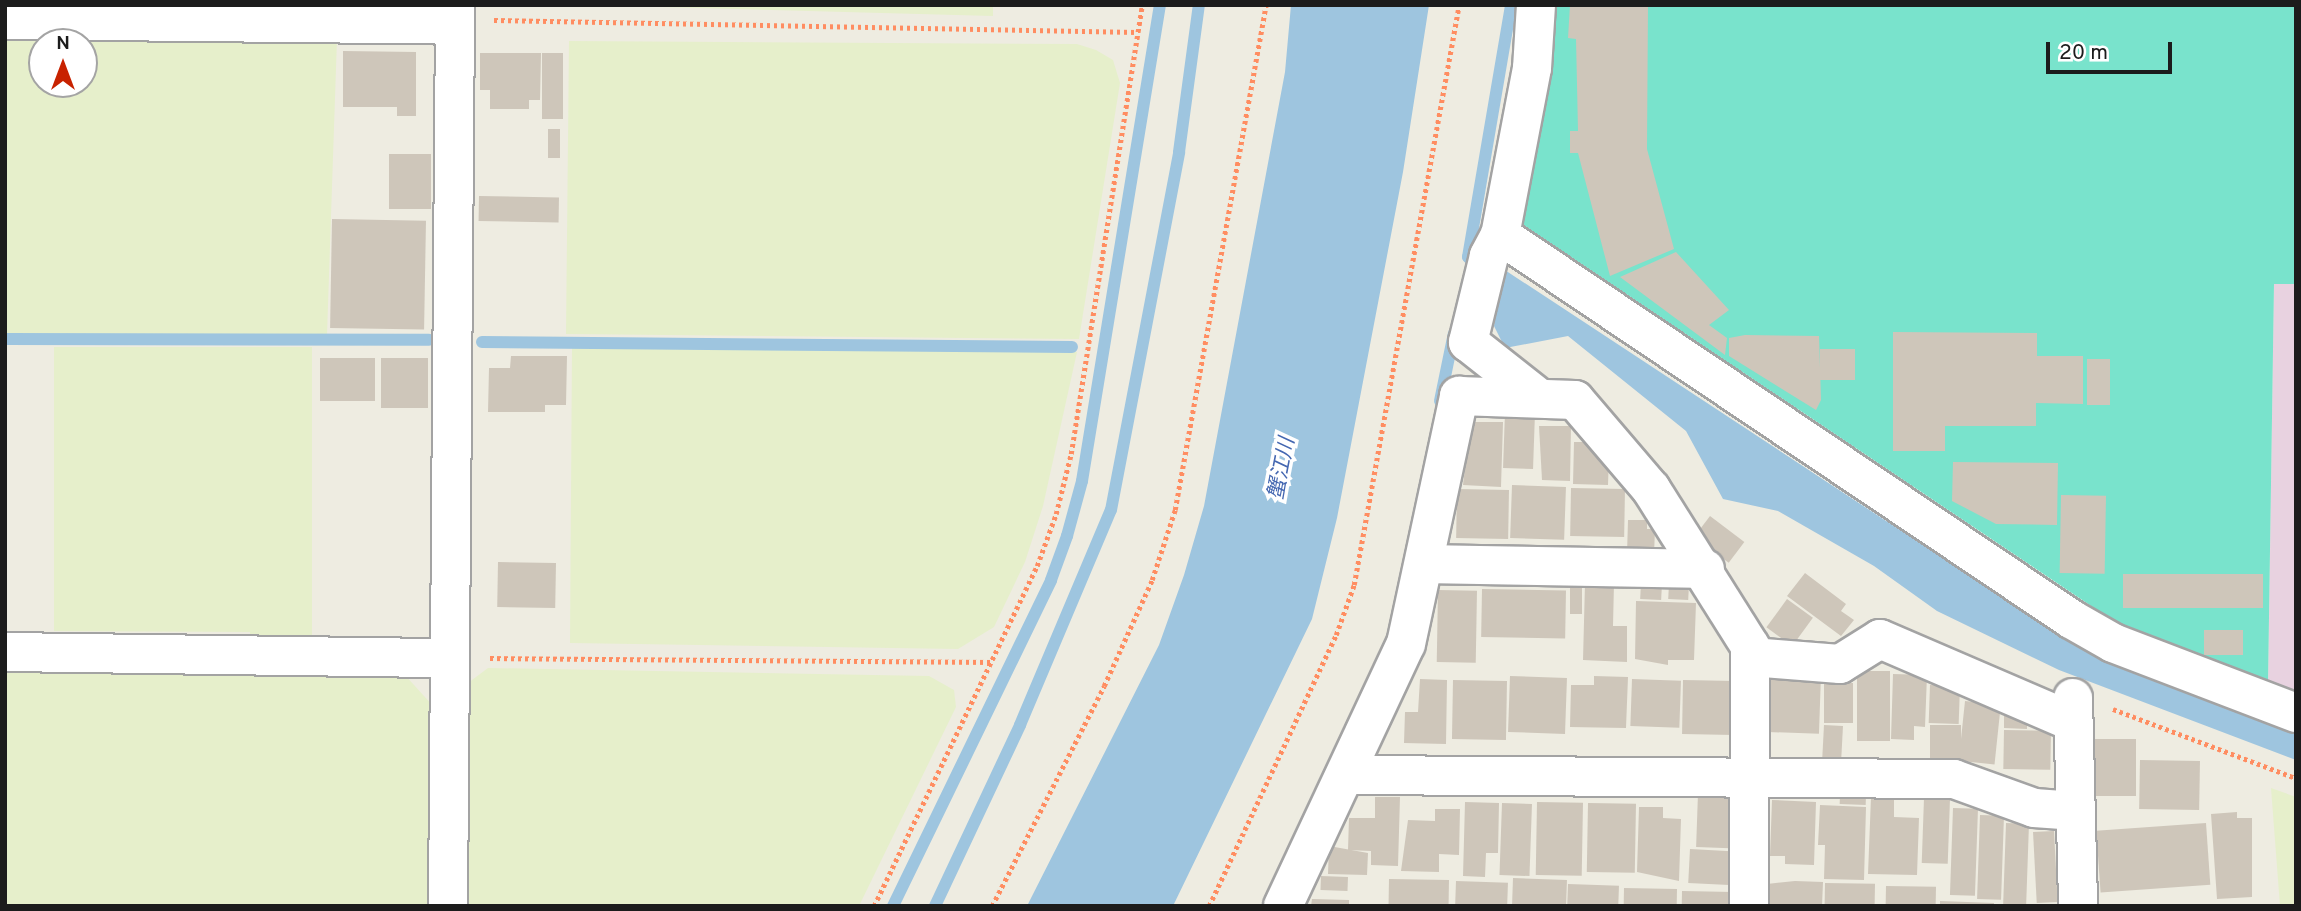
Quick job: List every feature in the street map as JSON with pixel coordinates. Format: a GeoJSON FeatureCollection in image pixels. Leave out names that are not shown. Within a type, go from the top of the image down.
{"type":"FeatureCollection","features":[{"type":"Feature","properties":{"kind":"street"},"geometry":{"type":"LineString","coordinates":[[1536,5],[1532,68],[1491,257],[1468,342],[1539,398]]}},
{"type":"Feature","properties":{"kind":"street"},"geometry":{"type":"LineString","coordinates":[[5,20],[455,17],[448,906]]}},
{"type":"Feature","properties":{"kind":"street"},"geometry":{"type":"LineString","coordinates":[[1491,257],[2113,643],[2296,713]]}},
{"type":"Feature","properties":{"kind":"street"},"geometry":{"type":"LineString","coordinates":[[1283,906],[1347,775],[1406,644],[1427,564],[1459,396],[1575,400],[1651,489],[1705,569],[1750,646],[1749,906]]}},
{"type":"Feature","properties":{"kind":"street"},"geometry":{"type":"LineString","coordinates":[[1427,564],[1705,569]]}},
{"type":"Feature","properties":{"kind":"street"},"geometry":{"type":"LineString","coordinates":[[1751,657],[1840,664],[1880,639],[2073,708],[2073,811],[2078,906]]}},
{"type":"Feature","properties":{"kind":"street"},"geometry":{"type":"LineString","coordinates":[[5,652],[450,658]]}},
{"type":"Feature","properties":{"kind":"street"},"geometry":{"type":"LineString","coordinates":[[1347,775],[1954,779],[2034,808],[2073,811]]}},
{"type":"Feature","properties":{"kind":"path"},"geometry":{"type":"LineString","coordinates":[[874,906],[1037,566],[1071,454],[1142,5]]}},
{"type":"Feature","properties":{"kind":"path"},"geometry":{"type":"LineString","coordinates":[[992,906],[1104,686],[1152,580],[1175,510],[1266,5]]}},
{"type":"Feature","properties":{"kind":"path"},"geometry":{"type":"LineString","coordinates":[[1209,906],[1336,635],[1354,585],[1459,5]]}},
{"type":"Feature","properties":{"kind":"path"},"geometry":{"type":"LineString","coordinates":[[455,17],[1138,32]]}},
{"type":"Feature","properties":{"kind":"path"},"geometry":{"type":"LineString","coordinates":[[450,658],[993,662]]}},
{"type":"Feature","properties":{"kind":"path"},"geometry":{"type":"LineString","coordinates":[[2073,708],[2296,778]]}},
{"type":"Feature","properties":{"kind":"shaded area"},"geometry":{"type":"Polygon","coordinates":[[[1549,5],[2296,5],[2296,284],[2274,284],[2268,684],[2133,634],[1522,224],[1549,5]]]}},
{"type":"Feature","properties":{"kind":"shaded area"},"geometry":{"type":"Polygon","coordinates":[[[2274,284],[2296,284],[2296,700],[2268,690],[2274,284]]]}},
{"type":"Feature","properties":{"kind":"green space"},"geometry":{"type":"Polygon","coordinates":[[[584,5],[993,5],[993,16],[584,5]]]}},
{"type":"Feature","properties":{"kind":"green space"},"geometry":{"type":"Polygon","coordinates":[[[5,37],[28,37],[28,98],[98,98],[98,38],[337,39],[327,335],[5,334],[5,37]]]}},
{"type":"Feature","properties":{"kind":"green space"},"geometry":{"type":"Polygon","coordinates":[[[569,41],[1077,44],[1096,50],[1113,60],[1120,83],[1079,339],[566,334],[569,41]]]}},
{"type":"Feature","properties":{"kind":"green space"},"geometry":{"type":"Polygon","coordinates":[[[54,347],[312,347],[312,639],[250,639],[250,632],[54,631],[54,347]]]}},
{"type":"Feature","properties":{"kind":"green space"},"geometry":{"type":"Polygon","coordinates":[[[572,348],[1077,352],[1043,506],[1025,562],[994,627],[958,649],[570,643],[572,348]]]}},
{"type":"Feature","properties":{"kind":"green space"},"geometry":{"type":"Polygon","coordinates":[[[488,668],[929,676],[954,690],[956,707],[859,906],[467,906],[468,683],[488,668]]]}},
{"type":"Feature","properties":{"kind":"green space"},"geometry":{"type":"Polygon","coordinates":[[[5,671],[404,674],[434,707],[434,906],[5,906],[5,671]]]}},
{"type":"Feature","properties":{"kind":"green space"},"geometry":{"type":"Polygon","coordinates":[[[2271,788],[2296,797],[2296,906],[2280,906],[2271,788]]]}},
{"type":"Feature","properties":{"kind":"water","name":"蟹江川"},"geometry":{"type":"Polygon","coordinates":[[[1291,5],[1429,5],[1403,172],[1337,518],[1312,619],[1173,906],[1027,906],[1159,645],[1184,575],[1204,506],[1285,72],[1291,5]]]}},
{"type":"Feature","properties":{"kind":"water"},"geometry":{"type":"Polygon","coordinates":[[[1479,253],[2067,640],[2117,664],[2296,732],[2296,760],[2059,670],[1937,611],[1874,566],[1778,511],[1723,499],[1686,431],[1568,336],[1505,348],[1494,326],[1498,291],[1479,253]]]}},
{"type":"Feature","properties":{"kind":"building"},"geometry":{"type":"Polygon","coordinates":[[[1570,5],[1648,5],[1647,149],[1674,249],[1610,276],[1578,153],[1570,153],[1570,131],[1578,131],[1576,39],[1568,38],[1570,5]]]}},
{"type":"Feature","properties":{"kind":"building"},"geometry":{"type":"Polygon","coordinates":[[[343,51],[416,52],[416,116],[397,116],[397,107],[343,107],[343,51]]]}},
{"type":"Feature","properties":{"kind":"building"},"geometry":{"type":"Polygon","coordinates":[[[480,53],[541,53],[540,100],[529,100],[529,109],[490,109],[490,90],[480,90],[480,53]]]}},
{"type":"Feature","properties":{"kind":"building"},"geometry":{"type":"Polygon","coordinates":[[[542,53],[563,53],[563,119],[542,119],[542,53]]]}},
{"type":"Feature","properties":{"kind":"building"},"geometry":{"type":"Polygon","coordinates":[[[548,129],[560,129],[560,158],[548,158],[548,129]]]}},
{"type":"Feature","properties":{"kind":"building"},"geometry":{"type":"Polygon","coordinates":[[[389,154],[431,154],[431,209],[389,209],[389,154]]]}},
{"type":"Feature","properties":{"kind":"building"},"geometry":{"type":"Polygon","coordinates":[[[479,196],[559,197],[559,222],[479,221],[479,196]]]}},
{"type":"Feature","properties":{"kind":"building"},"geometry":{"type":"Polygon","coordinates":[[[332,219],[426,221],[424,330],[330,328],[332,219]]]}},
{"type":"Feature","properties":{"kind":"building"},"geometry":{"type":"Polygon","coordinates":[[[1676,252],[1729,310],[1709,325],[1727,338],[1725,355],[1620,277],[1676,252]]]}},
{"type":"Feature","properties":{"kind":"building"},"geometry":{"type":"Polygon","coordinates":[[[1893,332],[2037,333],[2037,356],[2083,356],[2083,404],[2036,403],[2036,426],[1945,426],[1945,451],[1893,451],[1893,332]]]}},
{"type":"Feature","properties":{"kind":"building"},"geometry":{"type":"Polygon","coordinates":[[[1745,335],[1819,336],[1821,400],[1816,410],[1729,356],[1729,338],[1745,335]]]}},
{"type":"Feature","properties":{"kind":"building"},"geometry":{"type":"Polygon","coordinates":[[[1820,349],[1855,349],[1855,380],[1820,380],[1820,349]]]}},
{"type":"Feature","properties":{"kind":"building"},"geometry":{"type":"Polygon","coordinates":[[[511,356],[567,356],[566,405],[545,405],[545,412],[488,412],[489,368],[510,368],[511,356]]]}},
{"type":"Feature","properties":{"kind":"building"},"geometry":{"type":"Polygon","coordinates":[[[320,358],[375,358],[375,401],[320,401],[320,358]]]}},
{"type":"Feature","properties":{"kind":"building"},"geometry":{"type":"Polygon","coordinates":[[[381,358],[428,358],[428,408],[381,408],[381,358]]]}},
{"type":"Feature","properties":{"kind":"building"},"geometry":{"type":"Polygon","coordinates":[[[2087,359],[2110,359],[2110,405],[2087,405],[2087,359]]]}},
{"type":"Feature","properties":{"kind":"building"},"geometry":{"type":"Polygon","coordinates":[[[1505,412],[1535,413],[1533,469],[1503,468],[1505,412]]]}},
{"type":"Feature","properties":{"kind":"building"},"geometry":{"type":"Polygon","coordinates":[[[1470,422],[1503,422],[1501,487],[1463,485],[1470,422]]]}},
{"type":"Feature","properties":{"kind":"building"},"geometry":{"type":"Polygon","coordinates":[[[1539,426],[1571,426],[1570,481],[1542,480],[1539,426]]]}},
{"type":"Feature","properties":{"kind":"building"},"geometry":{"type":"Polygon","coordinates":[[[1574,442],[1590,442],[1596,445],[1596,456],[1609,456],[1608,485],[1573,484],[1574,442]]]}},
{"type":"Feature","properties":{"kind":"building"},"geometry":{"type":"Polygon","coordinates":[[[1953,462],[2058,463],[2057,525],[1996,524],[1952,501],[1953,462]]]}},
{"type":"Feature","properties":{"kind":"building"},"geometry":{"type":"Polygon","coordinates":[[[1512,485],[1566,487],[1564,540],[1510,538],[1512,485]]]}},
{"type":"Feature","properties":{"kind":"building"},"geometry":{"type":"Polygon","coordinates":[[[1571,488],[1625,489],[1624,537],[1570,536],[1571,488]]]}},
{"type":"Feature","properties":{"kind":"building"},"geometry":{"type":"Polygon","coordinates":[[[1457,489],[1509,490],[1508,539],[1456,538],[1457,489]]]}},
{"type":"Feature","properties":{"kind":"building"},"geometry":{"type":"Polygon","coordinates":[[[2061,495],[2106,496],[2105,574],[2060,573],[2061,495]]]}},
{"type":"Feature","properties":{"kind":"building"},"geometry":{"type":"Polygon","coordinates":[[[1710,516],[1744,542],[1729,563],[1694,537],[1710,516]]]}},
{"type":"Feature","properties":{"kind":"building"},"geometry":{"type":"Polygon","coordinates":[[[1628,520],[1647,520],[1647,529],[1655,529],[1654,555],[1627,554],[1628,520]]]}},
{"type":"Feature","properties":{"kind":"building"},"geometry":{"type":"Polygon","coordinates":[[[498,562],[556,563],[555,608],[497,607],[498,562]]]}},
{"type":"Feature","properties":{"kind":"building"},"geometry":{"type":"Polygon","coordinates":[[[1805,573],[1846,604],[1841,611],[1854,620],[1841,636],[1787,596],[1805,573]]]}},
{"type":"Feature","properties":{"kind":"building"},"geometry":{"type":"Polygon","coordinates":[[[2123,574],[2263,574],[2263,608],[2123,608],[2123,574]]]}},
{"type":"Feature","properties":{"kind":"building"},"geometry":{"type":"Polygon","coordinates":[[[1570,582],[1582,582],[1582,614],[1570,614],[1570,582]]]}},
{"type":"Feature","properties":{"kind":"building"},"geometry":{"type":"Polygon","coordinates":[[[1585,583],[1614,583],[1613,626],[1627,626],[1627,662],[1583,660],[1585,583]]]}},
{"type":"Feature","properties":{"kind":"building"},"geometry":{"type":"Polygon","coordinates":[[[1641,583],[1662,584],[1661,600],[1640,599],[1641,583]]]}},
{"type":"Feature","properties":{"kind":"building"},"geometry":{"type":"Polygon","coordinates":[[[1669,584],[1689,585],[1688,600],[1668,599],[1669,584]]]}},
{"type":"Feature","properties":{"kind":"building"},"geometry":{"type":"Polygon","coordinates":[[[1482,589],[1566,590],[1565,638],[1481,637],[1482,589]]]}},
{"type":"Feature","properties":{"kind":"building"},"geometry":{"type":"Polygon","coordinates":[[[1438,590],[1477,591],[1476,663],[1437,662],[1438,590]]]}},
{"type":"Feature","properties":{"kind":"building"},"geometry":{"type":"Polygon","coordinates":[[[1787,599],[1813,618],[1792,646],[1766,627],[1787,599]]]}},
{"type":"Feature","properties":{"kind":"building"},"geometry":{"type":"Polygon","coordinates":[[[1636,601],[1696,603],[1694,660],[1668,660],[1668,665],[1635,659],[1636,601]]]}},
{"type":"Feature","properties":{"kind":"building"},"geometry":{"type":"Polygon","coordinates":[[[2204,630],[2243,630],[2243,655],[2204,655],[2204,630]]]}},
{"type":"Feature","properties":{"kind":"building"},"geometry":{"type":"Polygon","coordinates":[[[1857,671],[1890,671],[1890,741],[1857,741],[1857,671]]]}},
{"type":"Feature","properties":{"kind":"building"},"geometry":{"type":"Polygon","coordinates":[[[1770,674],[1821,676],[1819,734],[1768,732],[1770,674]]]}},
{"type":"Feature","properties":{"kind":"building"},"geometry":{"type":"Polygon","coordinates":[[[1893,674],[1927,675],[1925,727],[1914,726],[1914,740],[1891,739],[1893,674]]]}},
{"type":"Feature","properties":{"kind":"building"},"geometry":{"type":"Polygon","coordinates":[[[1510,676],[1567,678],[1565,734],[1508,732],[1510,676]]]}},
{"type":"Feature","properties":{"kind":"building"},"geometry":{"type":"Polygon","coordinates":[[[1594,676],[1628,677],[1626,728],[1570,727],[1571,685],[1594,685],[1594,676]]]}},
{"type":"Feature","properties":{"kind":"building"},"geometry":{"type":"Polygon","coordinates":[[[1420,679],[1447,680],[1446,744],[1404,743],[1405,712],[1418,712],[1420,679]]]}},
{"type":"Feature","properties":{"kind":"building"},"geometry":{"type":"Polygon","coordinates":[[[1632,679],[1681,681],[1679,728],[1630,726],[1632,679]]]}},
{"type":"Feature","properties":{"kind":"building"},"geometry":{"type":"Polygon","coordinates":[[[1453,680],[1507,681],[1506,740],[1452,739],[1453,680]]]}},
{"type":"Feature","properties":{"kind":"building"},"geometry":{"type":"Polygon","coordinates":[[[1683,680],[1735,681],[1734,735],[1682,734],[1683,680]]]}},
{"type":"Feature","properties":{"kind":"building"},"geometry":{"type":"Polygon","coordinates":[[[1824,683],[1853,683],[1853,723],[1824,723],[1824,683]]]}},
{"type":"Feature","properties":{"kind":"building"},"geometry":{"type":"Polygon","coordinates":[[[1930,685],[1960,686],[1959,724],[1929,723],[1930,685]]]}},
{"type":"Feature","properties":{"kind":"building"},"geometry":{"type":"Polygon","coordinates":[[[1965,701],[2001,705],[1995,764],[1959,761],[1965,701]]]}},
{"type":"Feature","properties":{"kind":"building"},"geometry":{"type":"Polygon","coordinates":[[[2004,709],[2027,716],[2027,729],[2004,728],[2004,709]]]}},
{"type":"Feature","properties":{"kind":"building"},"geometry":{"type":"Polygon","coordinates":[[[1824,725],[1843,726],[1841,767],[1822,766],[1824,725]]]}},
{"type":"Feature","properties":{"kind":"building"},"geometry":{"type":"Polygon","coordinates":[[[1930,725],[1961,725],[1961,765],[1930,765],[1930,725]]]}},
{"type":"Feature","properties":{"kind":"building"},"geometry":{"type":"Polygon","coordinates":[[[2004,730],[2051,731],[2050,770],[2003,769],[2004,730]]]}},
{"type":"Feature","properties":{"kind":"building"},"geometry":{"type":"Polygon","coordinates":[[[2091,739],[2136,739],[2136,796],[2091,796],[2091,739]]]}},
{"type":"Feature","properties":{"kind":"building"},"geometry":{"type":"Polygon","coordinates":[[[2140,760],[2200,761],[2199,810],[2139,809],[2140,760]]]}},
{"type":"Feature","properties":{"kind":"building"},"geometry":{"type":"Polygon","coordinates":[[[1698,793],[1732,794],[1730,848],[1696,847],[1698,793]]]}},
{"type":"Feature","properties":{"kind":"building"},"geometry":{"type":"Polygon","coordinates":[[[1840,795],[1866,796],[1866,805],[1840,804],[1840,795]]]}},
{"type":"Feature","properties":{"kind":"building"},"geometry":{"type":"Polygon","coordinates":[[[1375,797],[1400,797],[1398,866],[1371,865],[1371,851],[1348,850],[1349,818],[1375,818],[1375,797]]]}},
{"type":"Feature","properties":{"kind":"building"},"geometry":{"type":"Polygon","coordinates":[[[1871,797],[1894,797],[1894,817],[1919,818],[1917,875],[1868,874],[1871,797]]]}},
{"type":"Feature","properties":{"kind":"building"},"geometry":{"type":"Polygon","coordinates":[[[1924,798],[1950,799],[1948,864],[1922,863],[1924,798]]]}},
{"type":"Feature","properties":{"kind":"building"},"geometry":{"type":"Polygon","coordinates":[[[1772,800],[1816,802],[1814,865],[1785,864],[1785,856],[1770,856],[1772,800]]]}},
{"type":"Feature","properties":{"kind":"building"},"geometry":{"type":"Polygon","coordinates":[[[1465,802],[1499,803],[1498,853],[1486,853],[1485,877],[1463,876],[1465,802]]]}},
{"type":"Feature","properties":{"kind":"building"},"geometry":{"type":"Polygon","coordinates":[[[1537,802],[1583,803],[1582,876],[1536,875],[1537,802]]]}},
{"type":"Feature","properties":{"kind":"building"},"geometry":{"type":"Polygon","coordinates":[[[1502,803],[1532,804],[1529,876],[1499,875],[1502,803]]]}},
{"type":"Feature","properties":{"kind":"building"},"geometry":{"type":"Polygon","coordinates":[[[1588,803],[1636,804],[1635,873],[1587,872],[1588,803]]]}},
{"type":"Feature","properties":{"kind":"building"},"geometry":{"type":"Polygon","coordinates":[[[1820,805],[1866,807],[1864,880],[1824,879],[1825,845],[1818,845],[1820,805]]]}},
{"type":"Feature","properties":{"kind":"building"},"geometry":{"type":"Polygon","coordinates":[[[1639,807],[1663,807],[1663,818],[1681,819],[1679,881],[1637,872],[1639,807]]]}},
{"type":"Feature","properties":{"kind":"building"},"geometry":{"type":"Polygon","coordinates":[[[1953,808],[1978,809],[1975,896],[1950,895],[1953,808]]]}},
{"type":"Feature","properties":{"kind":"building"},"geometry":{"type":"Polygon","coordinates":[[[1435,809],[1460,809],[1459,855],[1439,854],[1439,872],[1401,871],[1408,820],[1435,821],[1435,809]]]}},
{"type":"Feature","properties":{"kind":"building"},"geometry":{"type":"Polygon","coordinates":[[[2237,812],[2237,818],[2252,818],[2252,897],[2217,899],[2211,814],[2237,812]]]}},
{"type":"Feature","properties":{"kind":"building"},"geometry":{"type":"Polygon","coordinates":[[[1980,815],[2004,816],[2001,900],[1977,899],[1980,815]]]}},
{"type":"Feature","properties":{"kind":"building"},"geometry":{"type":"Polygon","coordinates":[[[2006,823],[2029,824],[2026,906],[2003,906],[2006,823]]]}},
{"type":"Feature","properties":{"kind":"building"},"geometry":{"type":"Polygon","coordinates":[[[2206,823],[2210,885],[2101,893],[2096,831],[2206,823]]]}},
{"type":"Feature","properties":{"kind":"building"},"geometry":{"type":"Polygon","coordinates":[[[2054,831],[2058,902],[2037,903],[2033,832],[2054,831]]]}},
{"type":"Feature","properties":{"kind":"building"},"geometry":{"type":"Polygon","coordinates":[[[1329,846],[1368,853],[1367,875],[1328,874],[1329,846]]]}},
{"type":"Feature","properties":{"kind":"building"},"geometry":{"type":"Polygon","coordinates":[[[1690,849],[1731,851],[1729,885],[1688,883],[1690,849]]]}},
{"type":"Feature","properties":{"kind":"building"},"geometry":{"type":"Polygon","coordinates":[[[1321,876],[1348,877],[1347,891],[1321,890],[1321,876]]]}},
{"type":"Feature","properties":{"kind":"building"},"geometry":{"type":"Polygon","coordinates":[[[1513,878],[1567,880],[1566,906],[1512,906],[1513,878]]]}},
{"type":"Feature","properties":{"kind":"building"},"geometry":{"type":"Polygon","coordinates":[[[1389,879],[1449,880],[1449,906],[1389,906],[1389,879]]]}},
{"type":"Feature","properties":{"kind":"building"},"geometry":{"type":"Polygon","coordinates":[[[1456,881],[1508,883],[1507,906],[1455,906],[1456,881]]]}},
{"type":"Feature","properties":{"kind":"building"},"geometry":{"type":"Polygon","coordinates":[[[1823,882],[1822,906],[1767,906],[1767,884],[1823,882]]]}},
{"type":"Feature","properties":{"kind":"building"},"geometry":{"type":"Polygon","coordinates":[[[1825,883],[1875,884],[1875,906],[1825,906],[1825,883]]]}},
{"type":"Feature","properties":{"kind":"building"},"geometry":{"type":"Polygon","coordinates":[[[1568,884],[1619,886],[1618,906],[1567,906],[1568,884]]]}},
{"type":"Feature","properties":{"kind":"building"},"geometry":{"type":"Polygon","coordinates":[[[1886,886],[1936,887],[1936,906],[1886,906],[1886,886]]]}},
{"type":"Feature","properties":{"kind":"building"},"geometry":{"type":"Polygon","coordinates":[[[1624,888],[1677,889],[1677,906],[1624,906],[1624,888]]]}},
{"type":"Feature","properties":{"kind":"building"},"geometry":{"type":"Polygon","coordinates":[[[1682,891],[1733,892],[1733,906],[1682,906],[1682,891]]]}},
{"type":"Feature","properties":{"kind":"building"},"geometry":{"type":"Polygon","coordinates":[[[1312,899],[1349,900],[1349,906],[1311,906],[1312,899]]]}},
{"type":"Feature","properties":{"kind":"building"},"geometry":{"type":"Polygon","coordinates":[[[1940,901],[1994,903],[1994,906],[1940,906],[1940,901]]]}},
{"type":"Feature","properties":{"kind":"waterway"},"geometry":{"type":"LineString","coordinates":[[893,906],[1051,580],[1067,536],[1082,481],[1160,5]]}},
{"type":"Feature","properties":{"kind":"waterway"},"geometry":{"type":"LineString","coordinates":[[935,906],[1020,725],[1111,510],[1179,152],[1199,5]]}},
{"type":"Feature","properties":{"kind":"waterway"},"geometry":{"type":"LineString","coordinates":[[1483,267],[1468,257],[1511,5]]}},
{"type":"Feature","properties":{"kind":"waterway"},"geometry":{"type":"LineString","coordinates":[[1440,401],[1454,333]]}},
{"type":"Feature","properties":{"kind":"waterway"},"geometry":{"type":"LineString","coordinates":[[5,339],[429,340]]}},
{"type":"Feature","properties":{"kind":"waterway"},"geometry":{"type":"LineString","coordinates":[[482,342],[1072,347]]}}]}
